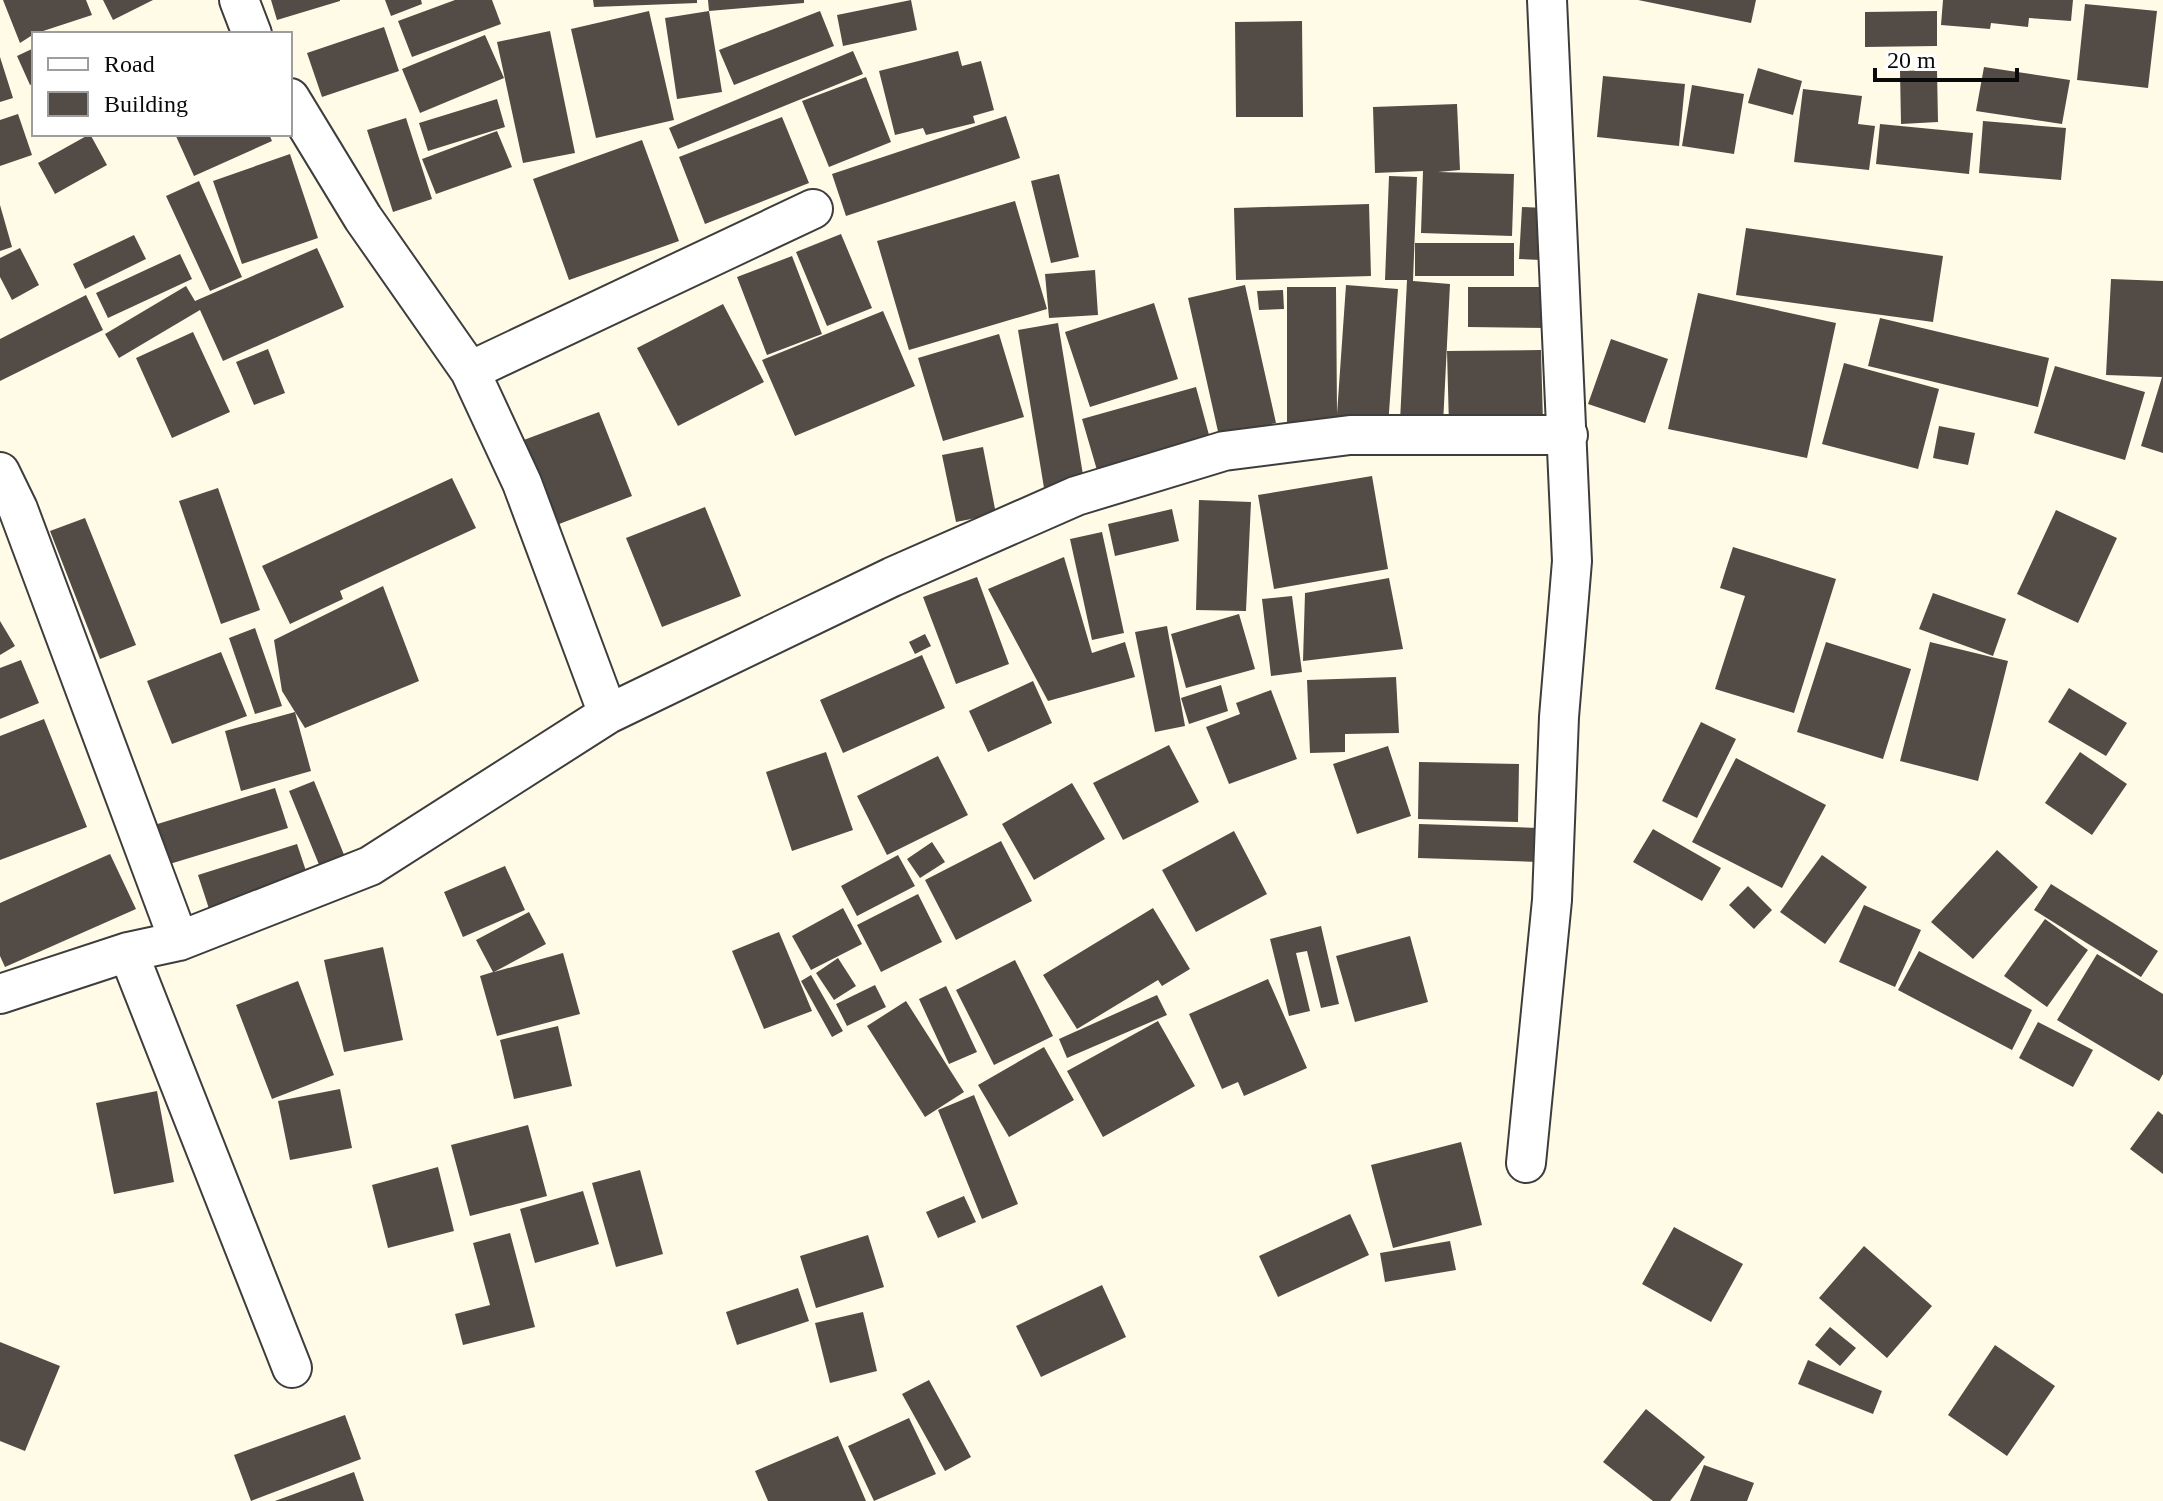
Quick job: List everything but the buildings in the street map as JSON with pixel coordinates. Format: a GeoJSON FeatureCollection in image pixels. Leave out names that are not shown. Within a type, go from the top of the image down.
{"type":"FeatureCollection","features":[{"type":"Feature","properties":{"kind":"street"},"geometry":{"type":"LineString","coordinates":[[239,0],[251,32]]}},
{"type":"Feature","properties":{"kind":"street"},"geometry":{"type":"LineString","coordinates":[[1526,1163],[1552,900],[1559,717],[1572,561],[1547,0]]}},
{"type":"Feature","properties":{"kind":"street"},"geometry":{"type":"LineString","coordinates":[[292,101],[363,218],[470,371],[522,483],[608,714]]}},
{"type":"Feature","properties":{"kind":"street"},"geometry":{"type":"LineString","coordinates":[[470,371],[813,209]]}},
{"type":"Feature","properties":{"kind":"street"},"geometry":{"type":"LineString","coordinates":[[0,994],[128,952],[179,941],[370,866],[608,714],[892,577],[1076,496],[1224,451],[1350,435],[1568,435]]}},
{"type":"Feature","properties":{"kind":"street"},"geometry":{"type":"LineString","coordinates":[[0,472],[18,509],[179,941]]}},
{"type":"Feature","properties":{"kind":"street"},"geometry":{"type":"LineString","coordinates":[[128,952],[292,1368]]}}]}
